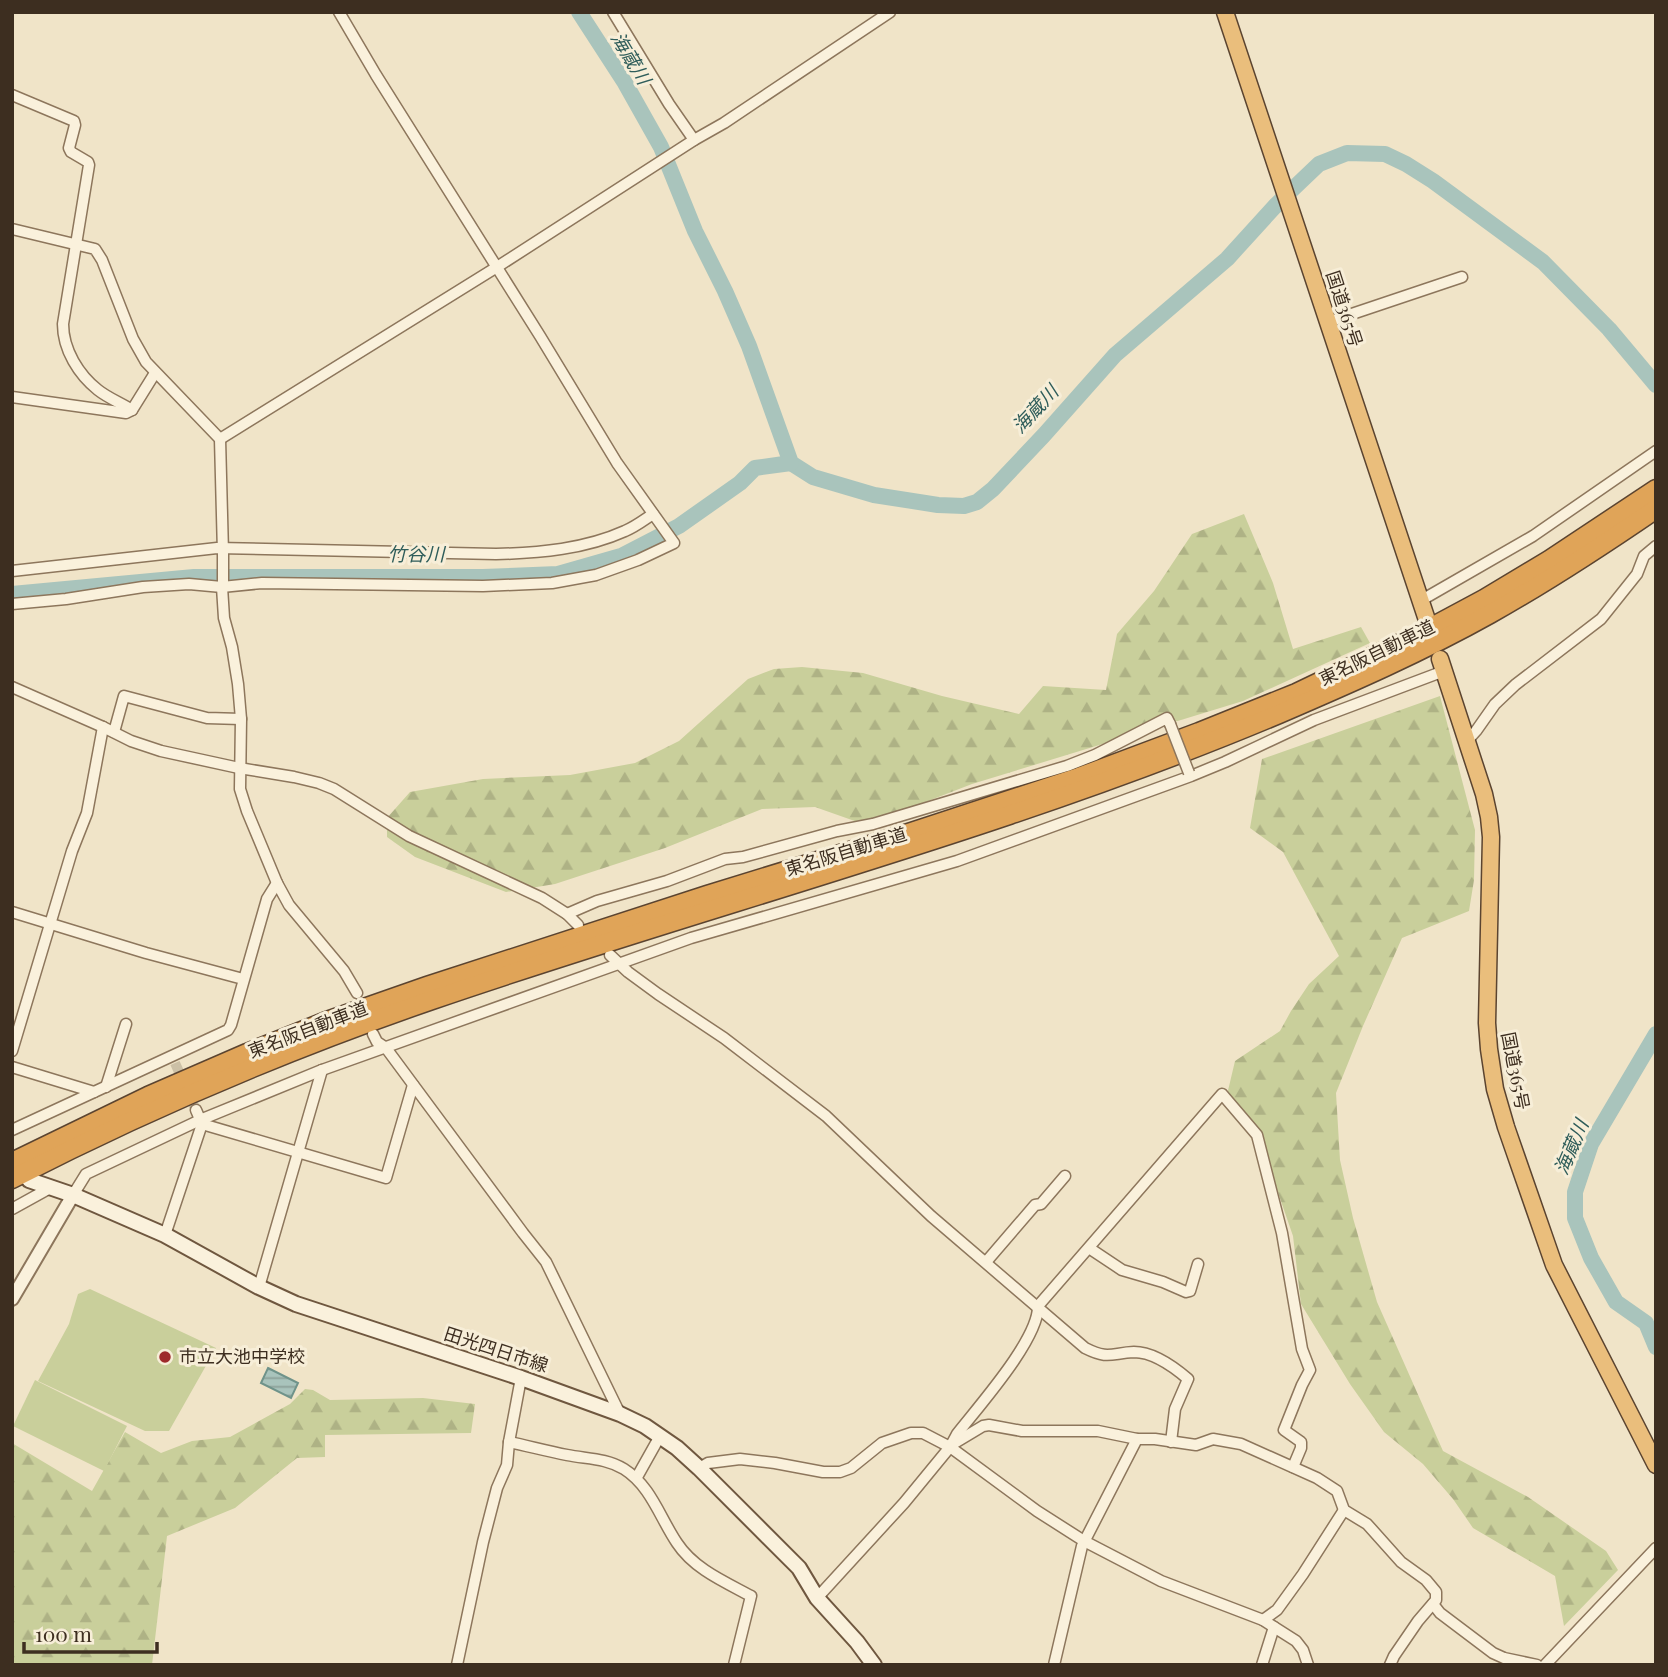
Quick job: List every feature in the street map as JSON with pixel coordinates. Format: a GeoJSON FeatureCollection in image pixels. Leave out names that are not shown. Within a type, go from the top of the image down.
{"type":"FeatureCollection","features":[{"type":"Feature","properties":{"kind":"highway","name":"国道365号"},"geometry":{"type":"LineString","coordinates":[[1225,12],[1426,617]]}},
{"type":"Feature","properties":{"kind":"highway","name":"東名阪自動車道"},"geometry":{"type":"LineString","coordinates":[[12,1162],[148,1096],[324,1022],[707,895],[1079,777],[1296,693],[1415,636],[1484,599],[1549,560],[1656,489]]}},
{"type":"Feature","properties":{"kind":"highway","name":"東名阪自動車道"},"geometry":{"type":"LineString","coordinates":[[21,1180],[153,1110],[329,1037],[507,975],[907,849],[1206,745],[1415,653],[1488,615],[1557,574],[1656,509]]}},
{"type":"Feature","properties":{"kind":"highway","name":"国道365号"},"geometry":{"type":"LineString","coordinates":[[1442,665],[1489,817],[1491,837],[1487,1023],[1495,1089],[1555,1265],[1656,1465]]}},
{"type":"Feature","properties":{"kind":"main road","name":"田光四日市線"},"geometry":{"type":"LineString","coordinates":[[21,1180],[73,1195],[165,1235],[258,1287],[296,1304],[521,1378],[620,1414],[645,1426],[699,1468],[799,1568],[817,1598],[874,1665]]}},
{"type":"Feature","properties":{"kind":"street"},"geometry":{"type":"LineString","coordinates":[[12,604],[142,587],[189,584],[483,586],[552,583],[596,575],[674,543],[617,463],[376,75],[340,12]]}},
{"type":"Feature","properties":{"kind":"street"},"geometry":{"type":"LineString","coordinates":[[613,12],[669,104],[694,139]]}},
{"type":"Feature","properties":{"kind":"street"},"geometry":{"type":"LineString","coordinates":[[220,439],[496,267],[694,139],[724,123],[890,12]]}},
{"type":"Feature","properties":{"kind":"street"},"geometry":{"type":"LineString","coordinates":[[12,95],[74,121],[69,148],[89,165],[63,337],[82,374],[99,391],[132,410]]}},
{"type":"Feature","properties":{"kind":"street"},"geometry":{"type":"LineString","coordinates":[[12,229],[95,249],[102,260],[133,339],[146,362],[220,439],[222,584],[224,618],[238,684],[241,719],[240,789],[277,883],[289,905],[344,971],[357,993]]}},
{"type":"Feature","properties":{"kind":"street"},"geometry":{"type":"LineString","coordinates":[[1328,322],[1462,277]]}},
{"type":"Feature","properties":{"kind":"street"},"geometry":{"type":"LineString","coordinates":[[12,397],[125,413],[132,410],[155,373]]}},
{"type":"Feature","properties":{"kind":"street"},"geometry":{"type":"LineString","coordinates":[[1420,601],[1533,536],[1656,451]]}},
{"type":"Feature","properties":{"kind":"street"},"geometry":{"type":"LineString","coordinates":[[12,570],[223,550],[537,553],[602,540],[654,515]]}},
{"type":"Feature","properties":{"kind":"street"},"geometry":{"type":"LineString","coordinates":[[1467,741],[1495,704],[1515,685],[1601,619],[1637,574],[1644,556],[1656,546]]}},
{"type":"Feature","properties":{"kind":"street"},"geometry":{"type":"LineString","coordinates":[[12,1298],[86,1174],[200,1118],[322,1070],[691,938],[957,861],[1225,762],[1442,665]]}},
{"type":"Feature","properties":{"kind":"street"},"geometry":{"type":"LineString","coordinates":[[12,687],[131,741],[161,751],[294,777],[334,789],[409,836],[527,889],[567,914],[578,925]]}},
{"type":"Feature","properties":{"kind":"street"},"geometry":{"type":"LineString","coordinates":[[114,732],[124,696],[207,718],[241,719]]}},
{"type":"Feature","properties":{"kind":"street"},"geometry":{"type":"LineString","coordinates":[[567,914],[597,901],[667,881],[725,859],[743,857],[873,824],[1067,766],[1095,755],[1167,718],[1190,775]]}},
{"type":"Feature","properties":{"kind":"street"},"geometry":{"type":"LineString","coordinates":[[12,1051],[72,851],[87,813],[103,727]]}},
{"type":"Feature","properties":{"kind":"street"},"geometry":{"type":"LineString","coordinates":[[12,1130],[174,1059],[228,1030],[267,900],[277,883]]}},
{"type":"Feature","properties":{"kind":"street"},"geometry":{"type":"LineString","coordinates":[[12,912],[243,979]]}},
{"type":"Feature","properties":{"kind":"street"},"geometry":{"type":"LineString","coordinates":[[610,955],[658,994],[724,1038],[827,1116],[931,1216],[1085,1348],[1098,1354],[1115,1356],[1135,1352],[1147,1354],[1176,1369],[1188,1379],[1175,1409],[1171,1442]]}},
{"type":"Feature","properties":{"kind":"street"},"geometry":{"type":"LineString","coordinates":[[106,1087],[126,1024]]}},
{"type":"Feature","properties":{"kind":"street"},"geometry":{"type":"LineString","coordinates":[[373,1034],[546,1262],[620,1414]]}},
{"type":"Feature","properties":{"kind":"street"},"geometry":{"type":"LineString","coordinates":[[12,1067],[94,1092]]}},
{"type":"Feature","properties":{"kind":"street"},"geometry":{"type":"LineString","coordinates":[[258,1287],[322,1070]]}},
{"type":"Feature","properties":{"kind":"street"},"geometry":{"type":"LineString","coordinates":[[200,1118],[298,1152],[386,1178],[413,1086]]}},
{"type":"Feature","properties":{"kind":"street"},"geometry":{"type":"LineString","coordinates":[[817,1598],[904,1503],[950,1447],[957,1434],[1025,1346],[1038,1314],[1038,1306],[1222,1094],[1257,1135],[1282,1233],[1302,1349],[1310,1370],[1284,1430],[1301,1443],[1293,1467]]}},
{"type":"Feature","properties":{"kind":"street"},"geometry":{"type":"LineString","coordinates":[[165,1235],[200,1118]]}},
{"type":"Feature","properties":{"kind":"street"},"geometry":{"type":"LineString","coordinates":[[986,1262],[1035,1205],[1041,1204],[1065,1176]]}},
{"type":"Feature","properties":{"kind":"street"},"geometry":{"type":"LineString","coordinates":[[12,1209],[50,1188]]}},
{"type":"Feature","properties":{"kind":"street"},"geometry":{"type":"LineString","coordinates":[[1089,1248],[1122,1269],[1186,1292],[1190,1291],[1198,1264]]}},
{"type":"Feature","properties":{"kind":"street"},"geometry":{"type":"LineString","coordinates":[[457,1665],[483,1542],[497,1488],[507,1465],[521,1378]]}},
{"type":"Feature","properties":{"kind":"street"},"geometry":{"type":"LineString","coordinates":[[950,1447],[989,1425],[1022,1431],[1098,1431],[1137,1439],[1196,1445],[1213,1440],[1231,1441],[1317,1478],[1337,1491],[1344,1510],[1367,1524],[1401,1562],[1426,1580],[1436,1592],[1436,1600],[1418,1621],[1390,1665]]}},
{"type":"Feature","properties":{"kind":"street"},"geometry":{"type":"LineString","coordinates":[[699,1468],[708,1463],[740,1459],[823,1472],[840,1472],[851,1468],[882,1443],[911,1433],[923,1433],[950,1447],[1037,1511],[1084,1541],[1161,1581],[1263,1620],[1296,1641],[1303,1650],[1308,1665]]}},
{"type":"Feature","properties":{"kind":"street"},"geometry":{"type":"LineString","coordinates":[[637,1477],[660,1436]]}},
{"type":"Feature","properties":{"kind":"street"},"geometry":{"type":"LineString","coordinates":[[1054,1665],[1084,1541],[1137,1439]]}},
{"type":"Feature","properties":{"kind":"street"},"geometry":{"type":"LineString","coordinates":[[509,1441],[604,1460],[637,1477],[677,1544],[689,1558],[709,1574],[751,1596],[734,1665]]}},
{"type":"Feature","properties":{"kind":"street"},"geometry":{"type":"LineString","coordinates":[[1263,1620],[1278,1610],[1344,1510]]}},
{"type":"Feature","properties":{"kind":"street"},"geometry":{"type":"LineString","coordinates":[[1545,1665],[1656,1548]]}},
{"type":"Feature","properties":{"kind":"street"},"geometry":{"type":"LineString","coordinates":[[1433,1604],[1440,1613],[1493,1653],[1537,1665]]}},
{"type":"Feature","properties":{"kind":"street"},"geometry":{"type":"LineString","coordinates":[[1262,1665],[1274,1627]]}},
{"type":"Feature","properties":{"kind":"green space"},"geometry":{"type":"Polygon","coordinates":[[[1244,514],[1273,583],[1293,649],[1361,627],[1370,643],[1243,701],[972,784],[866,825],[815,807],[762,809],[665,848],[555,884],[506,892],[415,857],[387,837],[387,818],[410,792],[483,779],[570,775],[635,763],[679,741],[748,679],[774,669],[802,667],[863,673],[942,696],[1019,714],[1043,686],[1106,690],[1117,634],[1154,591],[1192,534],[1244,514]]]}},
{"type":"Feature","properties":{"kind":"green space"},"geometry":{"type":"Polygon","coordinates":[[[1440,696],[1475,830],[1474,880],[1469,911],[1402,938],[1336,1093],[1340,1160],[1377,1302],[1443,1451],[1528,1497],[1606,1551],[1618,1570],[1564,1626],[1555,1576],[1473,1528],[1423,1464],[1384,1432],[1350,1384],[1301,1304],[1293,1236],[1262,1146],[1226,1099],[1235,1061],[1280,1031],[1309,984],[1339,956],[1283,852],[1250,828],[1262,759],[1440,696]]]}},
{"type":"Feature","properties":{"kind":"green space"},"geometry":{"type":"Polygon","coordinates":[[[90,1289],[216,1348],[169,1431],[145,1431],[38,1381],[69,1324],[78,1294],[90,1289]]]}},
{"type":"Feature","properties":{"kind":"green space"},"geometry":{"type":"Polygon","coordinates":[[[35,1380],[127,1426],[104,1471],[13,1426],[35,1380]]]}},
{"type":"Feature","properties":{"kind":"green space"},"geometry":{"type":"Polygon","coordinates":[[[305,1389],[313,1390],[330,1400],[423,1398],[475,1404],[471,1433],[325,1435],[325,1457],[297,1458],[235,1508],[167,1536],[152,1665],[12,1665],[12,1443],[92,1491],[125,1432],[161,1453],[192,1441],[230,1437],[290,1404],[305,1389]]]}},
{"type":"Feature","properties":{"kind":"water"},"geometry":{"type":"Polygon","coordinates":[[[268,1368],[298,1383],[291,1398],[261,1383],[268,1368]]]}},
{"type":"Feature","properties":{"kind":"waterway","name":"海蔵川"},"geometry":{"type":"LineString","coordinates":[[579,12],[625,83],[661,147],[695,231],[749,346],[791,463],[813,477],[874,495],[938,505],[964,506],[977,502],[993,489],[1044,435],[1115,355],[1227,259],[1277,204],[1319,164],[1347,153],[1385,154],[1406,164],[1543,262],[1609,329],[1656,385]]}},
{"type":"Feature","properties":{"kind":"waterway","name":"竹谷川"},"geometry":{"type":"LineString","coordinates":[[12,594],[194,577],[483,577],[558,574],[621,556],[679,526],[740,483],[755,468],[791,463]]}},
{"type":"Feature","properties":{"kind":"waterway","name":"海蔵川"},"geometry":{"type":"LineString","coordinates":[[1656,1034],[1591,1144],[1575,1192],[1575,1218],[1591,1258],[1616,1302],[1646,1323],[1656,1347]]}},
{"type":"Feature","properties":{"kind":"tunnel"},"geometry":{"type":"LineString","coordinates":[[175,1063],[196,1110]]}},
{"type":"Feature","properties":{"kind":"place","name":"市立大池中学校"},"geometry":{"type":"Point","coordinates":[165,1357]}}]}
